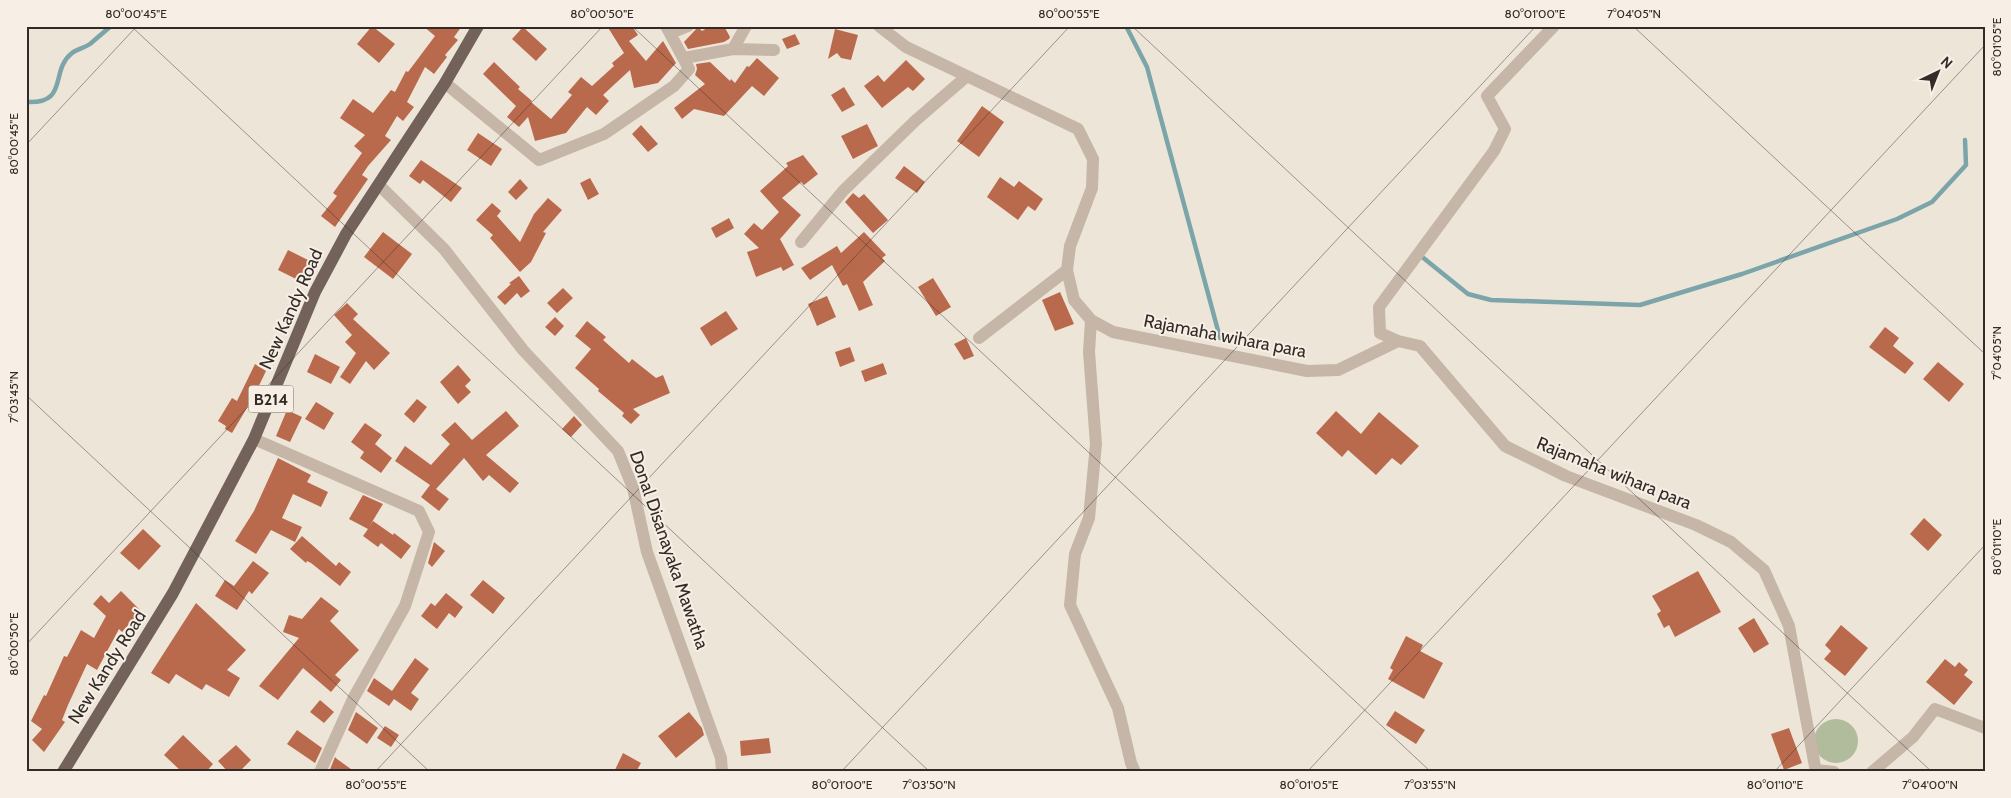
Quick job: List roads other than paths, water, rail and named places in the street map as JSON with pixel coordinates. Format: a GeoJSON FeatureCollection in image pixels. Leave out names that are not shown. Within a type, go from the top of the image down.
{"type":"FeatureCollection","features":[{"type":"Feature","properties":{"kind":"main road","name":"New Kandy Road"},"geometry":{"type":"LineString","coordinates":[[63,772],[173,593],[254,439],[315,292],[346,234],[445,83],[478,26]]}},
{"type":"Feature","properties":{"kind":"street"},"geometry":{"type":"LineString","coordinates":[[445,83],[539,160],[604,134],[674,86],[689,69],[669,30],[688,26]]}},
{"type":"Feature","properties":{"kind":"street"},"geometry":{"type":"LineString","coordinates":[[732,49],[746,26]]}},
{"type":"Feature","properties":{"kind":"street","name":"Rajamaha wihara para"},"geometry":{"type":"LineString","coordinates":[[878,26],[906,47],[1078,129],[1093,159],[1092,188],[1070,246],[1067,270],[1074,300],[1091,320],[1113,332],[1306,371],[1338,370],[1398,341],[1420,346],[1505,446],[1566,476],[1696,524],[1731,542],[1764,570],[1788,626],[1816,771]]}},
{"type":"Feature","properties":{"kind":"street"},"geometry":{"type":"LineString","coordinates":[[1398,341],[1380,333],[1379,307],[1494,151],[1505,129],[1487,96],[1554,26]]}},
{"type":"Feature","properties":{"kind":"street"},"geometry":{"type":"LineString","coordinates":[[684,58],[732,49],[774,50]]}},
{"type":"Feature","properties":{"kind":"street"},"geometry":{"type":"LineString","coordinates":[[801,242],[856,178],[915,121],[967,76]]}},
{"type":"Feature","properties":{"kind":"street","name":"Donal Disanayaka Mawatha"},"geometry":{"type":"LineString","coordinates":[[379,185],[444,249],[523,350],[618,451],[634,488],[647,552],[721,758],[722,772]]}},
{"type":"Feature","properties":{"kind":"street"},"geometry":{"type":"LineString","coordinates":[[979,338],[1067,270]]}},
{"type":"Feature","properties":{"kind":"street"},"geometry":{"type":"LineString","coordinates":[[1091,320],[1089,352],[1096,444],[1089,518],[1075,554],[1070,605],[1118,708],[1135,772]]}},
{"type":"Feature","properties":{"kind":"street"},"geometry":{"type":"LineString","coordinates":[[254,439],[419,511],[429,532],[405,606],[353,699],[320,772]]}},
{"type":"Feature","properties":{"kind":"street"},"geometry":{"type":"LineString","coordinates":[[1872,772],[1913,737],[1935,709],[1985,728]]}},
{"type":"Feature","properties":{"kind":"street"},"geometry":{"type":"LineString","coordinates":[[1816,771],[1834,772]]}},
{"type":"Feature","properties":{"kind":"waterway"},"geometry":{"type":"LineString","coordinates":[[26,102],[49,98],[57,85],[65,60],[76,50],[90,44],[111,26]]}},
{"type":"Feature","properties":{"kind":"waterway"},"geometry":{"type":"LineString","coordinates":[[1126,26],[1147,67],[1220,338]]}},
{"type":"Feature","properties":{"kind":"waterway"},"geometry":{"type":"LineString","coordinates":[[1421,256],[1468,294],[1491,300],[1640,305],[1742,274],[1897,219],[1932,202],[1966,165],[1965,140]]}}]}
